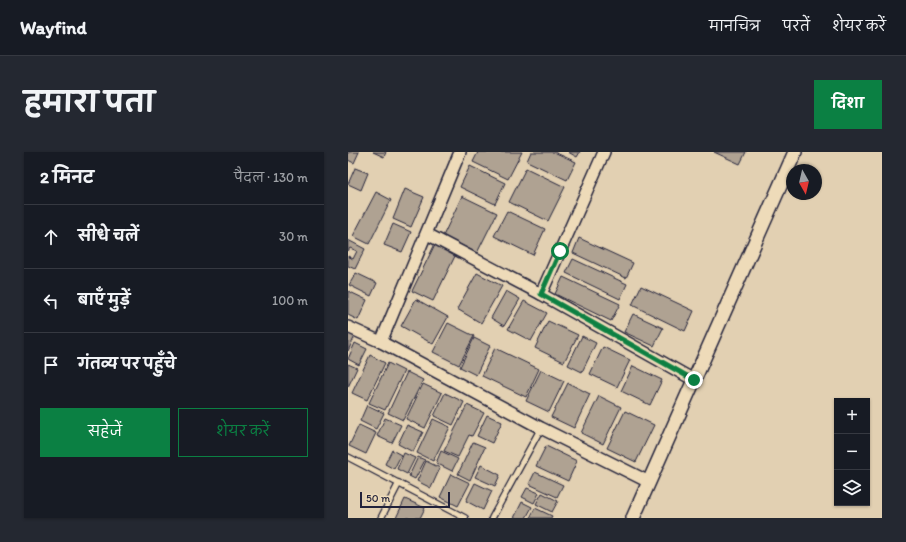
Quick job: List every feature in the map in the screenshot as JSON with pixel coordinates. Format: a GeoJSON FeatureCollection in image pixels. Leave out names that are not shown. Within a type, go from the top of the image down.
{"type":"FeatureCollection","features":[{"type":"Feature","properties":{"kind":"street"},"geometry":{"type":"LineString","coordinates":[[381,342],[460,152]]}},
{"type":"Feature","properties":{"kind":"street"},"geometry":{"type":"LineString","coordinates":[[541,294],[604,152]]}},
{"type":"Feature","properties":{"kind":"street"},"geometry":{"type":"LineString","coordinates":[[633,518],[795,152]]}},
{"type":"Feature","properties":{"kind":"street"},"geometry":{"type":"LineString","coordinates":[[427,234],[541,294],[694,380]]}},
{"type":"Feature","properties":{"kind":"street"},"geometry":{"type":"LineString","coordinates":[[348,327],[381,342],[541,428],[649,482]]}},
{"type":"Feature","properties":{"kind":"lane"},"geometry":{"type":"LineString","coordinates":[[492,518],[541,428]]}},
{"type":"Feature","properties":{"kind":"lane"},"geometry":{"type":"LineString","coordinates":[[348,457],[465,518]]}},
{"type":"Feature","properties":{"kind":"lane"},"geometry":{"type":"LineString","coordinates":[[381,518],[399,483]]}},
{"type":"Feature","properties":{"kind":"building"},"geometry":{"type":"Polygon","coordinates":[[[348,152],[359,152],[354,163],[348,160],[348,152]]]}},
{"type":"Feature","properties":{"kind":"building"},"geometry":{"type":"Polygon","coordinates":[[[373,152],[386,152],[384,157],[373,152]]]}},
{"type":"Feature","properties":{"kind":"building"},"geometry":{"type":"Polygon","coordinates":[[[478,152],[522,152],[508,179],[473,162],[478,152]]]}},
{"type":"Feature","properties":{"kind":"building"},"geometry":{"type":"Polygon","coordinates":[[[531,152],[554,152],[576,162],[567,180],[527,161],[531,152]]]}},
{"type":"Feature","properties":{"kind":"building"},"geometry":{"type":"Polygon","coordinates":[[[568,152],[580,152],[577,157],[568,152]]]}},
{"type":"Feature","properties":{"kind":"building"},"geometry":{"type":"Polygon","coordinates":[[[714,152],[746,152],[740,164],[714,152]]]}},
{"type":"Feature","properties":{"kind":"building"},"geometry":{"type":"Polygon","coordinates":[[[470,166],[505,183],[495,204],[460,187],[470,166]]]}},
{"type":"Feature","properties":{"kind":"building"},"geometry":{"type":"Polygon","coordinates":[[[355,168],[368,173],[361,190],[348,184],[355,168]]]}},
{"type":"Feature","properties":{"kind":"building"},"geometry":{"type":"Polygon","coordinates":[[[526,168],[565,187],[548,221],[509,202],[526,168]]]}},
{"type":"Feature","properties":{"kind":"building"},"geometry":{"type":"Polygon","coordinates":[[[405,189],[424,197],[411,227],[393,219],[405,189]]]}},
{"type":"Feature","properties":{"kind":"building"},"geometry":{"type":"Polygon","coordinates":[[[376,192],[391,200],[369,244],[353,236],[376,192]]]}},
{"type":"Feature","properties":{"kind":"building"},"geometry":{"type":"Polygon","coordinates":[[[462,196],[497,213],[477,253],[443,236],[462,196]]]}},
{"type":"Feature","properties":{"kind":"building"},"geometry":{"type":"Polygon","coordinates":[[[507,211],[545,229],[533,255],[494,236],[507,211]]]}},
{"type":"Feature","properties":{"kind":"building"},"geometry":{"type":"Polygon","coordinates":[[[393,224],[411,232],[402,252],[384,245],[393,224]]]}},
{"type":"Feature","properties":{"kind":"building"},"geometry":{"type":"Polygon","coordinates":[[[579,238],[633,263],[626,278],[573,253],[579,238]]]}},
{"type":"Feature","properties":{"kind":"building"},"geometry":{"type":"Polygon","coordinates":[[[348,240],[365,249],[355,269],[348,266],[348,256],[353,259],[357,251],[350,248],[348,251],[348,240]]]}},
{"type":"Feature","properties":{"kind":"building"},"geometry":{"type":"Polygon","coordinates":[[[435,244],[456,254],[433,301],[412,291],[435,244]]]}},
{"type":"Feature","properties":{"kind":"building"},"geometry":{"type":"Polygon","coordinates":[[[573,259],[627,284],[620,299],[566,273],[573,259]]]}},
{"type":"Feature","properties":{"kind":"building"},"geometry":{"type":"Polygon","coordinates":[[[356,273],[377,283],[371,296],[349,285],[356,273]]]}},
{"type":"Feature","properties":{"kind":"building"},"geometry":{"type":"Polygon","coordinates":[[[477,273],[502,286],[481,323],[457,309],[477,273]]]}},
{"type":"Feature","properties":{"kind":"building"},"geometry":{"type":"Polygon","coordinates":[[[563,277],[620,304],[611,321],[555,294],[563,277]]]}},
{"type":"Feature","properties":{"kind":"building"},"geometry":{"type":"Polygon","coordinates":[[[641,286],[694,311],[685,331],[632,305],[641,286]]]}},
{"type":"Feature","properties":{"kind":"building"},"geometry":{"type":"Polygon","coordinates":[[[348,291],[367,300],[358,320],[348,315],[348,291]]]}},
{"type":"Feature","properties":{"kind":"building"},"geometry":{"type":"Polygon","coordinates":[[[506,291],[520,299],[504,326],[491,318],[506,291]]]}},
{"type":"Feature","properties":{"kind":"building"},"geometry":{"type":"Polygon","coordinates":[[[416,299],[448,317],[433,344],[401,326],[416,299]]]}},
{"type":"Feature","properties":{"kind":"building"},"geometry":{"type":"Polygon","coordinates":[[[524,301],[547,313],[531,341],[508,329],[524,301]]]}},
{"type":"Feature","properties":{"kind":"building"},"geometry":{"type":"Polygon","coordinates":[[[633,314],[663,328],[654,346],[624,332],[633,314]]]}},
{"type":"Feature","properties":{"kind":"building"},"geometry":{"type":"Polygon","coordinates":[[[548,321],[578,335],[564,362],[535,348],[548,321]]]}},
{"type":"Feature","properties":{"kind":"building"},"geometry":{"type":"Polygon","coordinates":[[[448,323],[474,336],[459,365],[433,352],[448,323]]]}},
{"type":"Feature","properties":{"kind":"building"},"geometry":{"type":"Polygon","coordinates":[[[348,333],[355,336],[348,351],[348,333]]]}},
{"type":"Feature","properties":{"kind":"building"},"geometry":{"type":"Polygon","coordinates":[[[582,336],[596,343],[582,372],[568,365],[582,336]]]}},
{"type":"Feature","properties":{"kind":"building"},"geometry":{"type":"Polygon","coordinates":[[[474,338],[490,346],[476,375],[460,367],[474,338]]]}},
{"type":"Feature","properties":{"kind":"building"},"geometry":{"type":"Polygon","coordinates":[[[355,343],[367,349],[359,365],[348,359],[355,343]]]}},
{"type":"Feature","properties":{"kind":"building"},"geometry":{"type":"Polygon","coordinates":[[[603,347],[630,360],[617,387],[590,374],[603,347]]]}},
{"type":"Feature","properties":{"kind":"building"},"geometry":{"type":"Polygon","coordinates":[[[495,348],[539,369],[526,397],[482,376],[495,348]]]}},
{"type":"Feature","properties":{"kind":"building"},"geometry":{"type":"Polygon","coordinates":[[[370,355],[385,363],[367,400],[352,393],[370,355]]]}},
{"type":"Feature","properties":{"kind":"building"},"geometry":{"type":"Polygon","coordinates":[[[388,363],[404,371],[385,410],[369,403],[388,363]]]}},
{"type":"Feature","properties":{"kind":"building"},"geometry":{"type":"Polygon","coordinates":[[[348,364],[357,368],[348,387],[348,364]]]}},
{"type":"Feature","properties":{"kind":"building"},"geometry":{"type":"Polygon","coordinates":[[[633,366],[662,380],[650,405],[621,391],[633,366]]]}},
{"type":"Feature","properties":{"kind":"building"},"geometry":{"type":"Polygon","coordinates":[[[541,370],[564,381],[549,412],[526,401],[541,370]]]}},
{"type":"Feature","properties":{"kind":"building"},"geometry":{"type":"Polygon","coordinates":[[[407,372],[423,380],[403,420],[388,413],[407,372]]]}},
{"type":"Feature","properties":{"kind":"building"},"geometry":{"type":"Polygon","coordinates":[[[568,383],[590,394],[574,428],[551,417],[568,383]]]}},
{"type":"Feature","properties":{"kind":"building"},"geometry":{"type":"Polygon","coordinates":[[[423,384],[442,393],[425,428],[406,419],[423,384]]]}},
{"type":"Feature","properties":{"kind":"building"},"geometry":{"type":"Polygon","coordinates":[[[445,393],[464,402],[453,425],[434,416],[445,393]]]}},
{"type":"Feature","properties":{"kind":"building"},"geometry":{"type":"Polygon","coordinates":[[[599,396],[621,407],[603,444],[581,433],[599,396]]]}},
{"type":"Feature","properties":{"kind":"building"},"geometry":{"type":"Polygon","coordinates":[[[367,405],[384,413],[376,429],[360,421],[367,405]]]}},
{"type":"Feature","properties":{"kind":"building"},"geometry":{"type":"Polygon","coordinates":[[[467,405],[484,413],[472,436],[469,435],[458,457],[444,451],[467,405]]]}},
{"type":"Feature","properties":{"kind":"building"},"geometry":{"type":"Polygon","coordinates":[[[625,411],[654,425],[636,462],[607,448],[625,411]]]}},
{"type":"Feature","properties":{"kind":"building"},"geometry":{"type":"Polygon","coordinates":[[[487,415],[502,422],[492,443],[477,436],[487,415]]]}},
{"type":"Feature","properties":{"kind":"building"},"geometry":{"type":"Polygon","coordinates":[[[385,418],[401,425],[392,443],[377,436],[385,418]]]}},
{"type":"Feature","properties":{"kind":"building"},"geometry":{"type":"Polygon","coordinates":[[[433,419],[450,427],[433,461],[417,453],[433,419]]]}},
{"type":"Feature","properties":{"kind":"building"},"geometry":{"type":"Polygon","coordinates":[[[359,425],[376,433],[366,454],[349,446],[359,425]]]}},
{"type":"Feature","properties":{"kind":"building"},"geometry":{"type":"Polygon","coordinates":[[[407,425],[423,432],[413,452],[398,444],[407,425]]]}},
{"type":"Feature","properties":{"kind":"building"},"geometry":{"type":"Polygon","coordinates":[[[473,442],[485,447],[470,480],[458,474],[473,442]]]}},
{"type":"Feature","properties":{"kind":"building"},"geometry":{"type":"Polygon","coordinates":[[[546,446],[577,461],[568,481],[536,466],[546,446]]]}},
{"type":"Feature","properties":{"kind":"building"},"geometry":{"type":"Polygon","coordinates":[[[392,450],[401,455],[394,469],[385,464],[392,450]]]}},
{"type":"Feature","properties":{"kind":"building"},"geometry":{"type":"Polygon","coordinates":[[[441,451],[458,459],[452,471],[436,463],[441,451]]]}},
{"type":"Feature","properties":{"kind":"building"},"geometry":{"type":"Polygon","coordinates":[[[404,453],[415,458],[407,474],[397,469],[404,453]]]}},
{"type":"Feature","properties":{"kind":"building"},"geometry":{"type":"Polygon","coordinates":[[[418,457],[425,460],[415,479],[409,476],[418,457]]]}},
{"type":"Feature","properties":{"kind":"building"},"geometry":{"type":"Polygon","coordinates":[[[426,461],[440,468],[431,488],[417,481],[426,461]]]}},
{"type":"Feature","properties":{"kind":"building"},"geometry":{"type":"Polygon","coordinates":[[[481,465],[500,475],[495,486],[475,477],[481,465]]]}},
{"type":"Feature","properties":{"kind":"building"},"geometry":{"type":"Polygon","coordinates":[[[535,472],[563,485],[557,497],[529,484],[535,472]]]}},
{"type":"Feature","properties":{"kind":"building"},"geometry":{"type":"Polygon","coordinates":[[[451,474],[470,483],[458,506],[440,497],[451,474]]]}},
{"type":"Feature","properties":{"kind":"building"},"geometry":{"type":"Polygon","coordinates":[[[475,483],[492,491],[483,510],[466,501],[475,483]]]}},
{"type":"Feature","properties":{"kind":"building"},"geometry":{"type":"Polygon","coordinates":[[[527,488],[539,493],[534,503],[522,497],[527,488]]]}},
{"type":"Feature","properties":{"kind":"building"},"geometry":{"type":"Polygon","coordinates":[[[542,493],[558,501],[552,512],[536,504],[542,493]]]}},
{"type":"Feature","properties":{"kind":"building"},"geometry":{"type":"Polygon","coordinates":[[[405,499],[425,508],[420,518],[396,518],[405,499]]]}},
{"type":"Feature","properties":{"kind":"building"},"geometry":{"type":"Polygon","coordinates":[[[522,502],[532,507],[526,518],[514,518],[522,502]]]}},
{"type":"Feature","properties":{"kind":"building"},"geometry":{"type":"Polygon","coordinates":[[[535,508],[552,516],[551,518],[530,518],[535,508]]]}},
{"type":"Feature","properties":{"kind":"route"},"geometry":{"type":"LineString","coordinates":[[560,251],[541,294],[694,380]]}}]}
